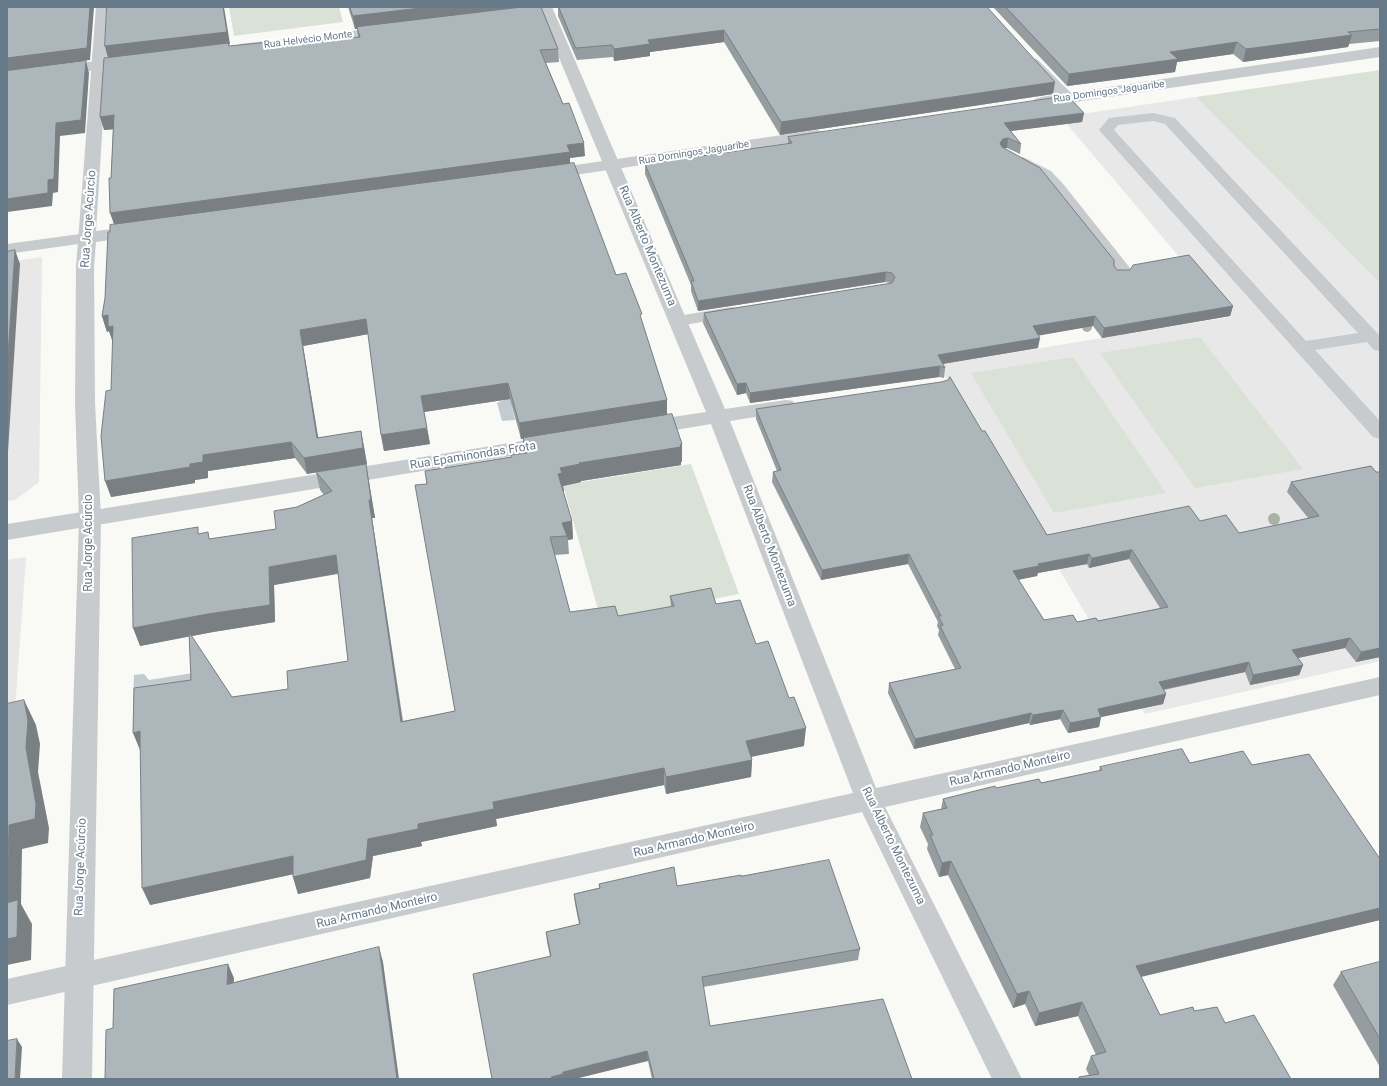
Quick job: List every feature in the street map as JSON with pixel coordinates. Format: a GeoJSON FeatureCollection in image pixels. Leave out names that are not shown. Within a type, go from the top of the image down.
{"type":"FeatureCollection","features":[{"type":"Feature","properties":{"kind":"street","name":"Rua Jorge Acúrcio"},"geometry":{"type":"LineString","coordinates":[[77,1079],[78,978],[90,518],[85,403],[85,267],[103,7]]}},
{"type":"Feature","properties":{"kind":"street","name":"Rua Alberto Montezuma"},"geometry":{"type":"LineString","coordinates":[[547,10],[718,416],[869,801],[1007,1079]]}},
{"type":"Feature","properties":{"kind":"street","name":"Rua Helvécio Monte"},"geometry":{"type":"LineString","coordinates":[[226,50],[399,30]]}},
{"type":"Feature","properties":{"kind":"street"},"geometry":{"type":"LineString","coordinates":[[1022,51],[1067,98]]}},
{"type":"Feature","properties":{"kind":"street","name":"Rua Domingos Jaguaribe"},"geometry":{"type":"LineString","coordinates":[[1028,104],[1380,52]]}},
{"type":"Feature","properties":{"kind":"street"},"geometry":{"type":"LineString","coordinates":[[7,77],[132,62]]}},
{"type":"Feature","properties":{"kind":"street","name":"Rua Domingos Jaguaribe"},"geometry":{"type":"LineString","coordinates":[[534,176],[612,166],[834,132]]}},
{"type":"Feature","properties":{"kind":"street"},"geometry":{"type":"LineString","coordinates":[[7,249],[150,229]]}},
{"type":"Feature","properties":{"kind":"street"},"geometry":{"type":"LineString","coordinates":[[631,430],[805,403]]}},
{"type":"Feature","properties":{"kind":"street","name":"Rua Epaminondas Frota"},"geometry":{"type":"LineString","coordinates":[[7,532],[568,440]]}},
{"type":"Feature","properties":{"kind":"street","name":"Rua Armando Monteiro"},"geometry":{"type":"LineString","coordinates":[[7,992],[78,978],[1380,686]]}},
{"type":"Feature","properties":{"kind":"lane"},"geometry":{"type":"LineString","coordinates":[[1375,341],[1170,121],[1153,117],[1114,121],[1106,130],[1380,433]]}},
{"type":"Feature","properties":{"kind":"lane"},"geometry":{"type":"LineString","coordinates":[[1007,153],[1046,174],[1059,188],[1122,268],[1121,274]]}},
{"type":"Feature","properties":{"kind":"lane"},"geometry":{"type":"LineString","coordinates":[[678,321],[747,310]]}},
{"type":"Feature","properties":{"kind":"lane"},"geometry":{"type":"LineString","coordinates":[[1302,347],[1375,341]]}},
{"type":"Feature","properties":{"kind":"shaded area"},"geometry":{"type":"Polygon","coordinates":[[[229,7],[339,7],[343,22],[234,36],[229,7]]]}},
{"type":"Feature","properties":{"kind":"shaded area"},"geometry":{"type":"Polygon","coordinates":[[[1380,70],[1380,283],[1196,97],[1380,70]]]}},
{"type":"Feature","properties":{"kind":"shaded area"},"geometry":{"type":"Polygon","coordinates":[[[1196,97],[1380,283],[1380,661],[1145,714],[938,365],[1230,317],[1061,117],[1196,97]]]}},
{"type":"Feature","properties":{"kind":"shaded area"},"geometry":{"type":"Polygon","coordinates":[[[42,257],[39,482],[15,500],[7,501],[7,262],[42,257]]]}},
{"type":"Feature","properties":{"kind":"shaded area"},"geometry":{"type":"Polygon","coordinates":[[[1200,337],[1303,469],[1195,488],[1100,353],[1200,337]]]}},
{"type":"Feature","properties":{"kind":"shaded area"},"geometry":{"type":"Polygon","coordinates":[[[1073,357],[1166,493],[1054,513],[971,373],[1073,357]]]}},
{"type":"Feature","properties":{"kind":"shaded area"},"geometry":{"type":"Polygon","coordinates":[[[515,395],[512,407],[515,420],[502,421],[497,403],[515,395]]]}},
{"type":"Feature","properties":{"kind":"shaded area"},"geometry":{"type":"Polygon","coordinates":[[[691,464],[739,594],[601,620],[563,485],[691,464]]]}},
{"type":"Feature","properties":{"kind":"shaded area"},"geometry":{"type":"Polygon","coordinates":[[[26,557],[14,723],[7,725],[7,560],[26,557]]]}},
{"type":"Feature","properties":{"kind":"shaded area"},"geometry":{"type":"Polygon","coordinates":[[[193,673],[193,693],[133,703],[134,675],[144,674],[149,680],[193,673]]]}},
{"type":"Feature","properties":{"kind":"building"},"geometry":{"type":"Polygon","coordinates":[[[7,7],[90,7],[87,48],[7,58],[7,7]]]}},
{"type":"Feature","properties":{"kind":"building"},"geometry":{"type":"Polygon","coordinates":[[[107,7],[223,7],[227,32],[105,46],[107,7]]]}},
{"type":"Feature","properties":{"kind":"building"},"geometry":{"type":"Polygon","coordinates":[[[350,7],[429,7],[353,16],[350,7]]]}},
{"type":"Feature","properties":{"kind":"building"},"geometry":{"type":"Polygon","coordinates":[[[522,7],[541,7],[558,49],[540,50],[563,104],[569,103],[584,143],[567,145],[570,152],[110,213],[109,178],[111,178],[114,115],[100,117],[104,58],[228,43],[229,46],[269,42],[270,46],[360,37],[357,27],[522,7]]]}},
{"type":"Feature","properties":{"kind":"building"},"geometry":{"type":"Polygon","coordinates":[[[559,7],[987,7],[1055,82],[781,122],[724,30],[648,40],[650,44],[614,49],[612,45],[576,48],[559,7]]]}},
{"type":"Feature","properties":{"kind":"building"},"geometry":{"type":"Polygon","coordinates":[[[1006,7],[1380,7],[1380,29],[1348,32],[1352,35],[1246,49],[1237,42],[1170,52],[1178,59],[1069,74],[1006,7]]]}},
{"type":"Feature","properties":{"kind":"building"},"geometry":{"type":"Polygon","coordinates":[[[86,61],[81,120],[56,123],[54,179],[48,180],[48,193],[7,199],[7,71],[86,61]]]}},
{"type":"Feature","properties":{"kind":"building"},"geometry":{"type":"Polygon","coordinates":[[[1068,96],[1084,113],[1004,123],[1021,144],[1008,138],[1003,139],[1000,143],[1002,147],[1040,168],[1114,260],[1114,266],[1117,270],[1130,270],[1133,265],[1189,255],[1233,306],[1104,328],[1095,316],[1033,326],[1040,338],[938,355],[945,368],[940,366],[750,393],[746,383],[737,384],[704,313],[892,283],[895,277],[892,273],[886,272],[698,301],[691,281],[694,281],[645,164],[792,143],[788,137],[1068,96]]]}},
{"type":"Feature","properties":{"kind":"building"},"geometry":{"type":"Polygon","coordinates":[[[574,163],[616,275],[626,273],[642,314],[640,315],[667,400],[519,423],[508,383],[421,396],[427,428],[381,435],[366,319],[300,330],[317,438],[361,431],[363,448],[304,458],[291,442],[203,455],[203,462],[190,464],[190,467],[105,481],[101,436],[106,391],[111,390],[113,326],[108,327],[108,315],[102,316],[105,298],[108,232],[110,232],[110,225],[574,163]]]}},
{"type":"Feature","properties":{"kind":"building"},"geometry":{"type":"Polygon","coordinates":[[[15,250],[7,370],[7,252],[15,250]]]}},
{"type":"Feature","properties":{"kind":"building"},"geometry":{"type":"Polygon","coordinates":[[[950,377],[982,431],[985,431],[1047,535],[1189,506],[1200,521],[1226,515],[1239,533],[1319,516],[1291,482],[1371,466],[1376,472],[1380,472],[1380,648],[1361,652],[1350,638],[1292,650],[1303,665],[1253,675],[1249,662],[1159,682],[1166,694],[1098,709],[1101,717],[1070,723],[1063,710],[1033,715],[1031,713],[915,739],[889,683],[961,668],[940,626],[943,625],[938,616],[941,616],[909,554],[822,570],[773,472],[781,470],[756,409],[948,380],[950,377]],[[1132,550],[1092,558],[1089,554],[1038,564],[1039,566],[1013,571],[1044,620],[1073,615],[1077,622],[1096,618],[1098,621],[1168,607],[1132,550]]]}},
{"type":"Feature","properties":{"kind":"building"},"geometry":{"type":"Polygon","coordinates":[[[672,414],[682,444],[680,445],[681,447],[579,463],[580,464],[560,468],[562,473],[558,474],[572,521],[562,523],[567,536],[550,537],[570,612],[615,606],[618,616],[674,606],[670,596],[711,588],[716,604],[740,600],[756,644],[768,641],[789,698],[794,697],[806,728],[746,741],[752,760],[666,777],[664,768],[493,802],[494,809],[418,824],[418,829],[368,839],[366,860],[293,877],[293,856],[142,888],[140,731],[133,733],[134,688],[191,680],[189,632],[232,697],[288,689],[287,671],[348,661],[336,555],[269,567],[270,605],[208,614],[133,628],[132,538],[198,527],[198,534],[208,532],[209,539],[276,529],[274,511],[297,507],[332,491],[316,472],[366,464],[371,500],[369,500],[401,722],[455,711],[415,485],[427,484],[425,471],[512,457],[511,455],[527,453],[523,438],[672,414]]]}},
{"type":"Feature","properties":{"kind":"building"},"geometry":{"type":"Polygon","coordinates":[[[24,700],[28,720],[26,748],[36,804],[35,819],[9,825],[7,893],[7,704],[24,700]]]}},
{"type":"Feature","properties":{"kind":"building"},"geometry":{"type":"Polygon","coordinates":[[[1182,749],[1190,763],[1243,751],[1252,765],[1309,754],[1380,859],[1380,908],[1136,966],[1160,1015],[1193,1007],[1194,1011],[1217,1007],[1225,1023],[1254,1015],[1291,1079],[1080,1079],[1079,1077],[1099,1074],[1091,1056],[1106,1052],[1082,1002],[1039,1013],[1029,991],[1017,994],[951,861],[942,863],[930,835],[933,835],[923,813],[947,808],[943,799],[995,786],[996,788],[1039,779],[1041,783],[1102,770],[1100,767],[1182,749]]]}},
{"type":"Feature","properties":{"kind":"building"},"geometry":{"type":"Polygon","coordinates":[[[829,860],[860,949],[702,977],[710,1026],[883,999],[912,1079],[654,1079],[647,1051],[563,1072],[563,1074],[551,1077],[552,1079],[492,1079],[473,974],[551,956],[546,932],[580,924],[574,894],[600,888],[599,884],[674,867],[677,886],[829,860]]]}},
{"type":"Feature","properties":{"kind":"building"},"geometry":{"type":"Polygon","coordinates":[[[18,900],[17,937],[7,939],[7,903],[18,900]]]}},
{"type":"Feature","properties":{"kind":"building"},"geometry":{"type":"Polygon","coordinates":[[[379,947],[397,1079],[105,1079],[106,1030],[113,1028],[114,989],[228,964],[227,984],[379,947]]]}},
{"type":"Feature","properties":{"kind":"building"},"geometry":{"type":"Polygon","coordinates":[[[1380,963],[1380,1039],[1341,972],[1380,963]]]}},
{"type":"Feature","properties":{"kind":"building"},"geometry":{"type":"Polygon","coordinates":[[[17,1039],[15,1079],[7,1079],[7,1041],[17,1039]]]}}]}
